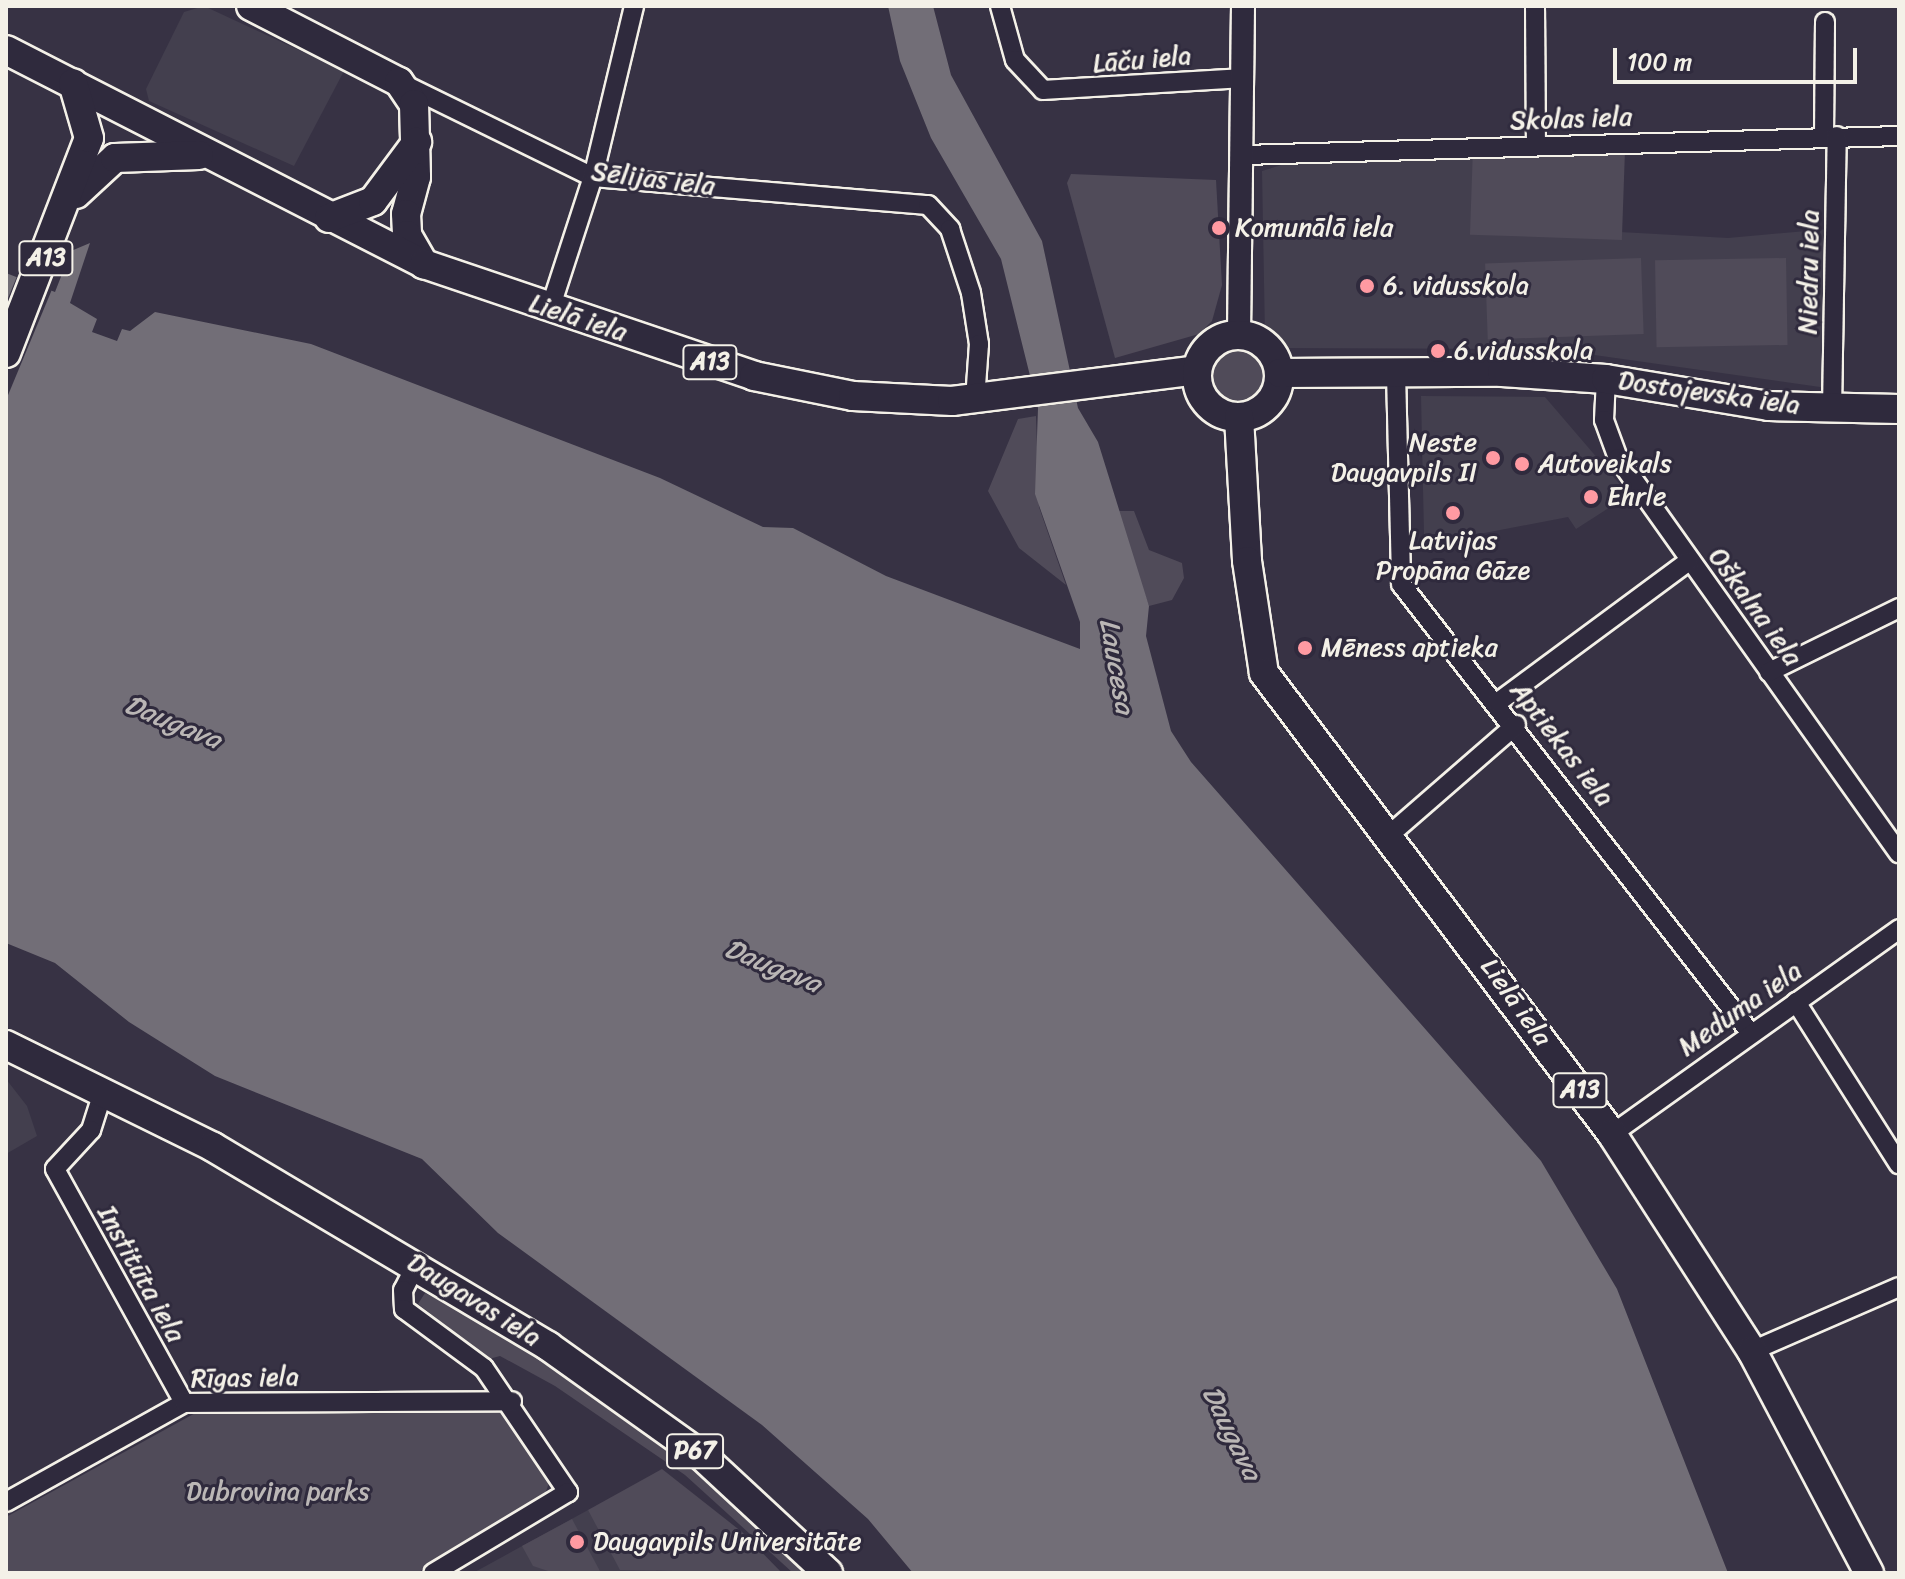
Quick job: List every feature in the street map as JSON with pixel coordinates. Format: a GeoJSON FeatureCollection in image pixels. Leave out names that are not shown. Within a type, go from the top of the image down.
{"type":"FeatureCollection","features":[{"type":"Feature","properties":{"kind":"main road","name":"Sēlijas iela"},"geometry":{"type":"LineString","coordinates":[[251,6],[399,82]]}},
{"type":"Feature","properties":{"kind":"main road","name":"Lielā iela"},"geometry":{"type":"LineString","coordinates":[[6,50],[424,264],[550,309],[816,390],[975,400],[1197,370]]}},
{"type":"Feature","properties":{"kind":"main road"},"geometry":{"type":"LineString","coordinates":[[399,82],[414,104],[417,142],[406,214],[407,235],[424,264]]}},
{"type":"Feature","properties":{"kind":"main road","name":"A13"},"geometry":{"type":"LineString","coordinates":[[6,353],[70,201],[89,138],[73,83]]}},
{"type":"Feature","properties":{"kind":"main road"},"geometry":{"type":"LineString","coordinates":[[329,218],[373,201],[417,142]]}},
{"type":"Feature","properties":{"kind":"main road","name":"A13"},"geometry":{"type":"LineString","coordinates":[[70,201],[115,158],[212,157]]}},
{"type":"Feature","properties":{"kind":"main road"},"geometry":{"type":"LineString","coordinates":[[1239,334],[1262,342],[1280,373],[1264,408],[1239,417],[1213,408],[1197,370],[1207,348],[1239,334]]}},
{"type":"Feature","properties":{"kind":"main road","name":"Dostojevska iela"},"geometry":{"type":"LineString","coordinates":[[1280,373],[1606,379],[1769,406],[1899,409]]}},
{"type":"Feature","properties":{"kind":"main road","name":"Lielā iela"},"geometry":{"type":"LineString","coordinates":[[1239,417],[1254,633],[1264,673],[1292,718],[1387,837],[1612,1134],[1752,1351],[1869,1573]]}},
{"type":"Feature","properties":{"kind":"main road","name":"Daugavas iela"},"geometry":{"type":"LineString","coordinates":[[6,1024],[73,1058],[94,1084]]}},
{"type":"Feature","properties":{"kind":"main road","name":"Daugavas iela"},"geometry":{"type":"LineString","coordinates":[[6,1045],[94,1084],[417,1263],[637,1407],[764,1508],[828,1573]]}},
{"type":"Feature","properties":{"kind":"street"},"geometry":{"type":"LineString","coordinates":[[550,309],[593,177],[634,6]]}},
{"type":"Feature","properties":{"kind":"street","name":"Lāču iela"},"geometry":{"type":"LineString","coordinates":[[1000,6],[1015,60],[1043,90],[1244,78]]}},
{"type":"Feature","properties":{"kind":"street"},"geometry":{"type":"LineString","coordinates":[[1239,334],[1244,155],[1243,6]]}},
{"type":"Feature","properties":{"kind":"street"},"geometry":{"type":"LineString","coordinates":[[1535,6],[1536,146]]}},
{"type":"Feature","properties":{"kind":"street","name":"Niedru iela"},"geometry":{"type":"LineString","coordinates":[[1825,22],[1831,137],[1832,409]]}},
{"type":"Feature","properties":{"kind":"street","name":"Sēlijas iela"},"geometry":{"type":"LineString","coordinates":[[399,82],[593,177],[928,205],[950,229],[971,293],[979,344],[975,400]]}},
{"type":"Feature","properties":{"kind":"street","name":"Skolas iela"},"geometry":{"type":"LineString","coordinates":[[1244,155],[1899,136]]}},
{"type":"Feature","properties":{"kind":"street","name":"Aptiekas iela"},"geometry":{"type":"LineString","coordinates":[[1396,373],[1401,584],[1516,725],[1749,1031]]}},
{"type":"Feature","properties":{"kind":"street","name":"Oškalna iela"},"geometry":{"type":"LineString","coordinates":[[1606,379],[1604,420],[1612,445],[1689,561],[1899,853]]}},
{"type":"Feature","properties":{"kind":"street"},"geometry":{"type":"LineString","coordinates":[[1497,703],[1689,561]]}},
{"type":"Feature","properties":{"kind":"street"},"geometry":{"type":"LineString","coordinates":[[1769,672],[1879,614],[1899,608]]}},
{"type":"Feature","properties":{"kind":"street"},"geometry":{"type":"LineString","coordinates":[[1879,614],[1899,622]]}},
{"type":"Feature","properties":{"kind":"street"},"geometry":{"type":"LineString","coordinates":[[1387,837],[1516,725]]}},
{"type":"Feature","properties":{"kind":"street","name":"Meduma iela"},"geometry":{"type":"LineString","coordinates":[[1612,1134],[1749,1031],[1796,1002],[1899,929]]}},
{"type":"Feature","properties":{"kind":"street"},"geometry":{"type":"LineString","coordinates":[[1796,1002],[1899,1164]]}},
{"type":"Feature","properties":{"kind":"street","name":"Institūta iela"},"geometry":{"type":"LineString","coordinates":[[94,1084],[91,1130],[55,1169],[184,1403]]}},
{"type":"Feature","properties":{"kind":"street"},"geometry":{"type":"LineString","coordinates":[[417,1263],[403,1290],[404,1309],[472,1356],[512,1401],[568,1492],[433,1573]]}},
{"type":"Feature","properties":{"kind":"street"},"geometry":{"type":"LineString","coordinates":[[1752,1351],[1899,1287]]}},
{"type":"Feature","properties":{"kind":"street","name":"Rīgas iela"},"geometry":{"type":"LineString","coordinates":[[6,1502],[184,1403],[512,1401]]}},
{"type":"Feature","properties":{"kind":"shaded area"},"geometry":{"type":"Polygon","coordinates":[[[204,6],[344,71],[294,166],[149,101],[146,89],[184,12],[204,6]]]}},
{"type":"Feature","properties":{"kind":"shaded area"},"geometry":{"type":"Polygon","coordinates":[[[1621,156],[1620,232],[1728,238],[1829,229],[1827,388],[1552,349],[1275,348],[1265,336],[1262,171],[1291,162],[1621,156]]]}},
{"type":"Feature","properties":{"kind":"shaded area"},"geometry":{"type":"Polygon","coordinates":[[[1421,396],[1545,397],[1629,495],[1576,529],[1568,517],[1474,535],[1424,534],[1421,396]]]}},
{"type":"Feature","properties":{"kind":"shaded area"},"geometry":{"type":"Polygon","coordinates":[[[6,1079],[27,1106],[37,1136],[6,1154],[6,1079]]]}},
{"type":"Feature","properties":{"kind":"shaded area","name":"Daugavpils Universitāte"},"geometry":{"type":"Polygon","coordinates":[[[588,1510],[659,1573],[473,1573],[588,1510]]]}},
{"type":"Feature","properties":{"kind":"green space"},"geometry":{"type":"Polygon","coordinates":[[[1473,145],[1625,150],[1622,240],[1470,235],[1473,145]]]}},
{"type":"Feature","properties":{"kind":"green space"},"geometry":{"type":"Polygon","coordinates":[[[1071,174],[1216,180],[1222,285],[1212,321],[1199,334],[1115,358],[1067,183],[1071,174]]]}},
{"type":"Feature","properties":{"kind":"green space"},"geometry":{"type":"Polygon","coordinates":[[[1641,258],[1644,334],[1488,339],[1485,263],[1641,258]]]}},
{"type":"Feature","properties":{"kind":"green space"},"geometry":{"type":"Polygon","coordinates":[[[1786,258],[1788,345],[1657,347],[1655,260],[1786,258]]]}},
{"type":"Feature","properties":{"kind":"green space"},"geometry":{"type":"Polygon","coordinates":[[[1238,346],[1258,355],[1267,375],[1258,395],[1238,404],[1218,395],[1209,375],[1218,355],[1238,346]]]}},
{"type":"Feature","properties":{"kind":"green space"},"geometry":{"type":"Polygon","coordinates":[[[1036,416],[1039,507],[1066,585],[1019,548],[988,491],[1018,419],[1036,416]]]}},
{"type":"Feature","properties":{"kind":"green space"},"geometry":{"type":"Polygon","coordinates":[[[1114,511],[1134,511],[1149,550],[1182,563],[1184,578],[1172,600],[1149,606],[1114,511]]]}},
{"type":"Feature","properties":{"kind":"green space"},"geometry":{"type":"Polygon","coordinates":[[[425,1293],[537,1350],[676,1445],[817,1573],[793,1573],[685,1475],[555,1386],[500,1356],[489,1359],[418,1304],[425,1293]]]}},
{"type":"Feature","properties":{"kind":"green space","name":"Dubrovina parks"},"geometry":{"type":"Polygon","coordinates":[[[503,1410],[550,1480],[543,1500],[417,1573],[6,1573],[6,1517],[199,1411],[503,1410]]]}},
{"type":"Feature","properties":{"kind":"green space"},"geometry":{"type":"Polygon","coordinates":[[[662,1469],[742,1532],[782,1573],[620,1570],[588,1510],[662,1469]]]}},
{"type":"Feature","properties":{"kind":"green space"},"geometry":{"type":"Polygon","coordinates":[[[572,1519],[601,1573],[554,1573],[533,1566],[522,1546],[572,1519]]]}},
{"type":"Feature","properties":{"kind":"water"},"geometry":{"type":"Polygon","coordinates":[[[888,6],[933,6],[951,75],[1042,241],[1078,408],[1098,442],[1149,606],[1146,636],[1171,731],[1191,762],[1541,1161],[1617,1289],[1728,1573],[913,1573],[868,1519],[762,1425],[498,1233],[422,1159],[215,1076],[129,1022],[55,963],[6,943],[6,273],[55,292],[71,251],[90,243],[70,303],[97,319],[92,332],[117,341],[122,329],[130,331],[155,312],[311,344],[660,478],[763,527],[793,528],[886,576],[1080,649],[1080,622],[1035,494],[1038,408],[1001,259],[931,138],[900,61],[888,6]]]}},
{"type":"Feature","properties":{"kind":"pier"},"geometry":{"type":"Polygon","coordinates":[[[18,274],[53,287],[6,400],[6,303],[18,274]]]}},
{"type":"Feature","properties":{"kind":"place","name":"Komunālā iela"},"geometry":{"type":"Point","coordinates":[1219,228]}},
{"type":"Feature","properties":{"kind":"place","name":"6. vidusskola"},"geometry":{"type":"Point","coordinates":[1367,286]}},
{"type":"Feature","properties":{"kind":"place","name":"6.vidusskola"},"geometry":{"type":"Point","coordinates":[1438,351]}},
{"type":"Feature","properties":{"kind":"place","name":"Neste Daugavpils II"},"geometry":{"type":"Point","coordinates":[1493,458]}},
{"type":"Feature","properties":{"kind":"place","name":"Autoveikals"},"geometry":{"type":"Point","coordinates":[1522,464]}},
{"type":"Feature","properties":{"kind":"place","name":"Ehrle"},"geometry":{"type":"Point","coordinates":[1591,497]}},
{"type":"Feature","properties":{"kind":"place","name":"Latvijas Propāna Gāze"},"geometry":{"type":"Point","coordinates":[1453,513]}},
{"type":"Feature","properties":{"kind":"place","name":"Mēness aptieka"},"geometry":{"type":"Point","coordinates":[1305,648]}},
{"type":"Feature","properties":{"kind":"place","name":"Daugavpils Universitāte"},"geometry":{"type":"Point","coordinates":[577,1542]}},
{"type":"Feature","properties":{"kind":"water label","name":"Laucesa"},"geometry":{"type":"Point","coordinates":[1117,666]}},
{"type":"Feature","properties":{"kind":"water label","name":"Daugava"},"geometry":{"type":"Point","coordinates":[173,722]}},
{"type":"Feature","properties":{"kind":"water label","name":"Daugava"},"geometry":{"type":"Point","coordinates":[773,966]}},
{"type":"Feature","properties":{"kind":"water label","name":"Daugava"},"geometry":{"type":"Point","coordinates":[1232,1433]}}]}
